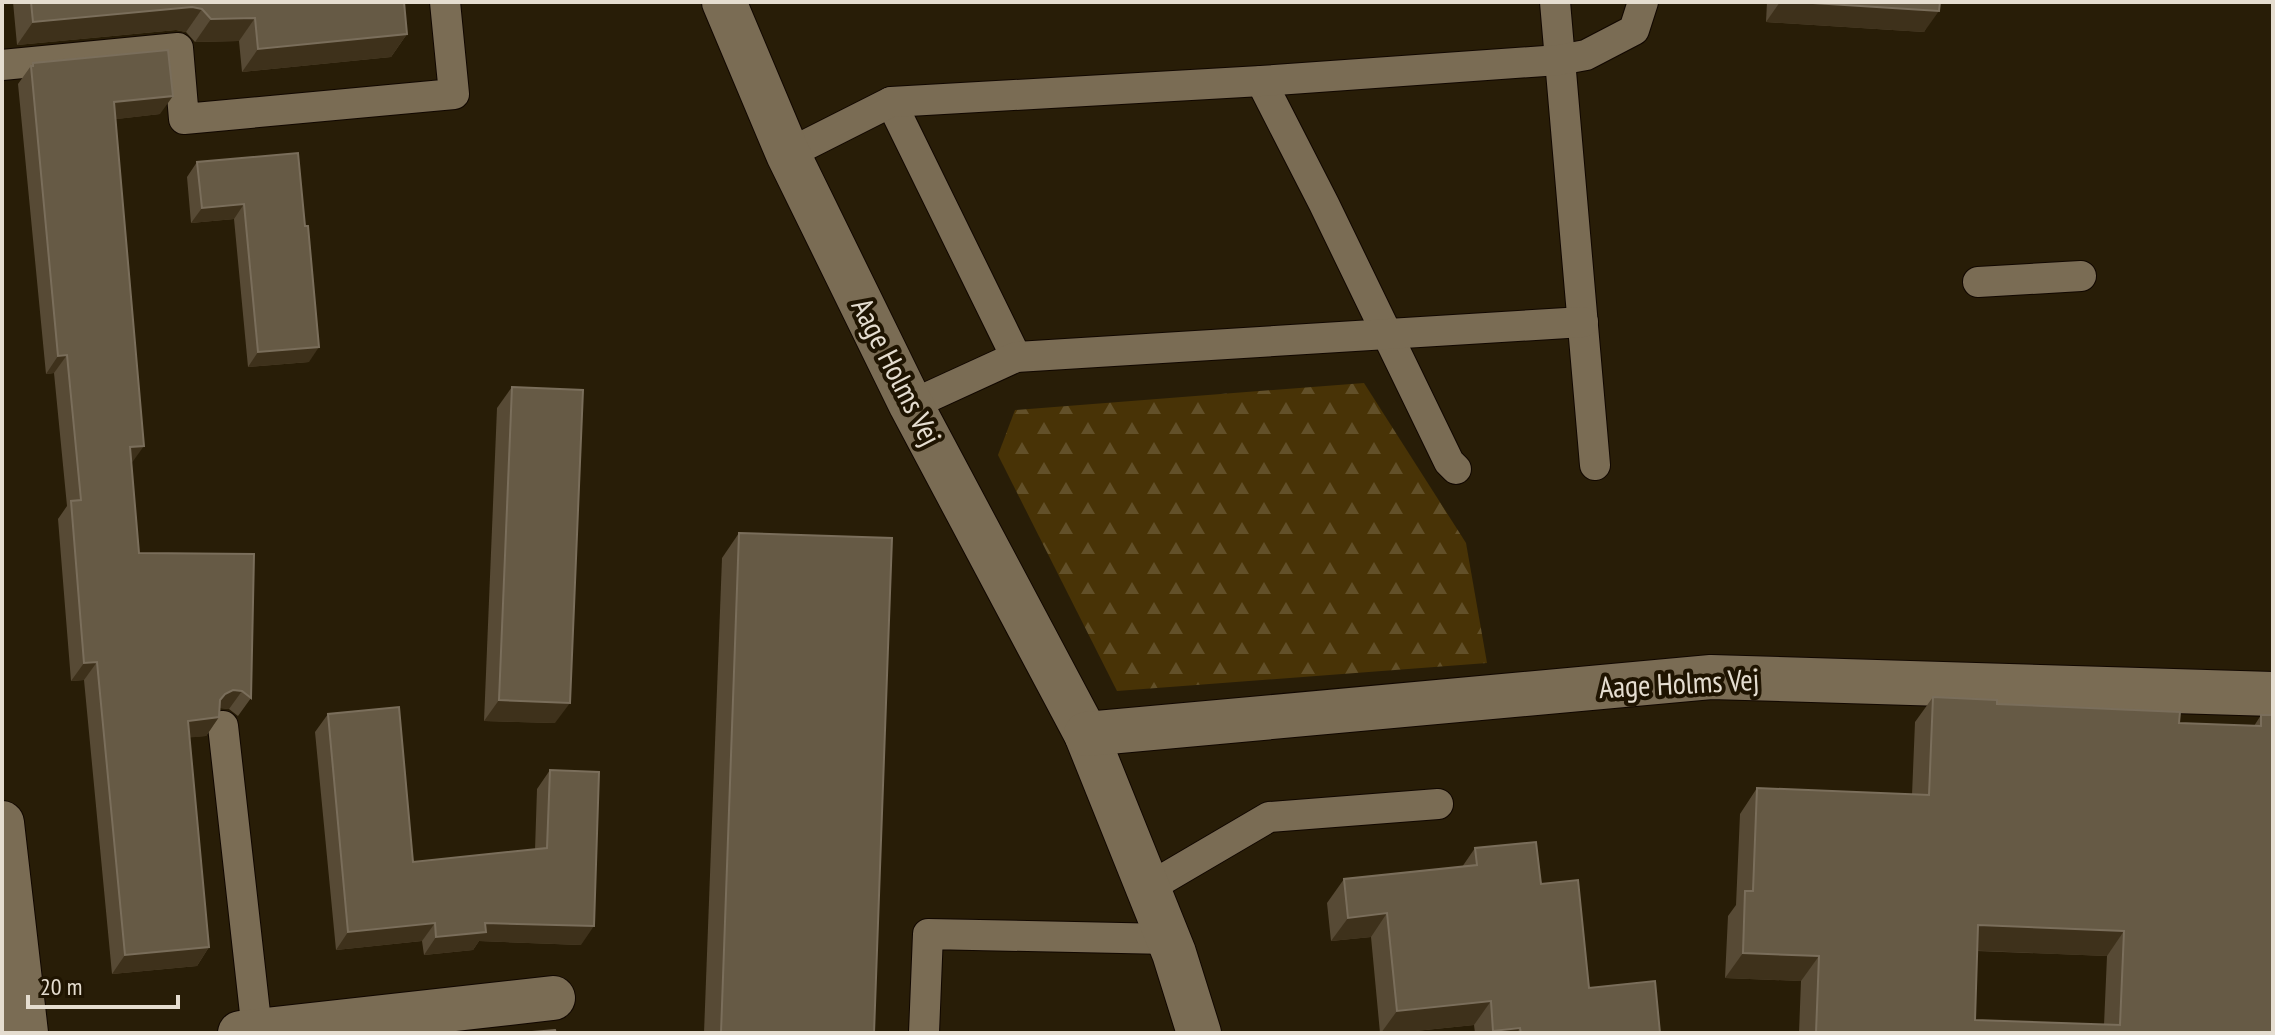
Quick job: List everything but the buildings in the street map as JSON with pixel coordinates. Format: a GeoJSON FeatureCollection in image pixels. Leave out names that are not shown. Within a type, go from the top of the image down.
{"type":"FeatureCollection","features":[{"type":"Feature","properties":{"kind":"street","name":"Aage Holms Vej"},"geometry":{"type":"LineString","coordinates":[[724,2],[788,154],[911,405],[1086,734],[1168,939],[1199,1033]]}},
{"type":"Feature","properties":{"kind":"street","name":"Aage Holms Vej"},"geometry":{"type":"LineString","coordinates":[[1086,734],[1711,677],[2273,694]]}},
{"type":"Feature","properties":{"kind":"street"},"geometry":{"type":"LineString","coordinates":[[2,823],[26,1033]]}},
{"type":"Feature","properties":{"kind":"street"},"geometry":{"type":"LineString","coordinates":[[274,1031],[553,998]]}},
{"type":"Feature","properties":{"kind":"lane"},"geometry":{"type":"LineString","coordinates":[[2,65],[178,48],[184,119],[454,94],[445,2]]}},
{"type":"Feature","properties":{"kind":"lane"},"geometry":{"type":"LineString","coordinates":[[1555,2],[1595,465]]}},
{"type":"Feature","properties":{"kind":"lane"},"geometry":{"type":"LineString","coordinates":[[788,154],[891,102],[1559,60],[1586,55],[1634,30],[1643,2]]}},
{"type":"Feature","properties":{"kind":"lane"},"geometry":{"type":"LineString","coordinates":[[1261,81],[1449,462],[1456,469]]}},
{"type":"Feature","properties":{"kind":"lane"},"geometry":{"type":"LineString","coordinates":[[891,102],[1016,357]]}},
{"type":"Feature","properties":{"kind":"lane"},"geometry":{"type":"LineString","coordinates":[[1978,282],[2081,276]]}},
{"type":"Feature","properties":{"kind":"lane"},"geometry":{"type":"LineString","coordinates":[[911,405],[1016,357],[1583,322]]}},
{"type":"Feature","properties":{"kind":"lane"},"geometry":{"type":"LineString","coordinates":[[223,726],[274,1031]]}},
{"type":"Feature","properties":{"kind":"lane"},"geometry":{"type":"LineString","coordinates":[[1148,888],[1269,817],[1438,804]]}},
{"type":"Feature","properties":{"kind":"lane"},"geometry":{"type":"LineString","coordinates":[[924,1033],[928,934],[1168,939]]}},
{"type":"Feature","properties":{"kind":"green space"},"geometry":{"type":"Polygon","coordinates":[[[1364,383],[1466,543],[1487,663],[1117,691],[998,455],[1015,410],[1364,383]]]}}]}
